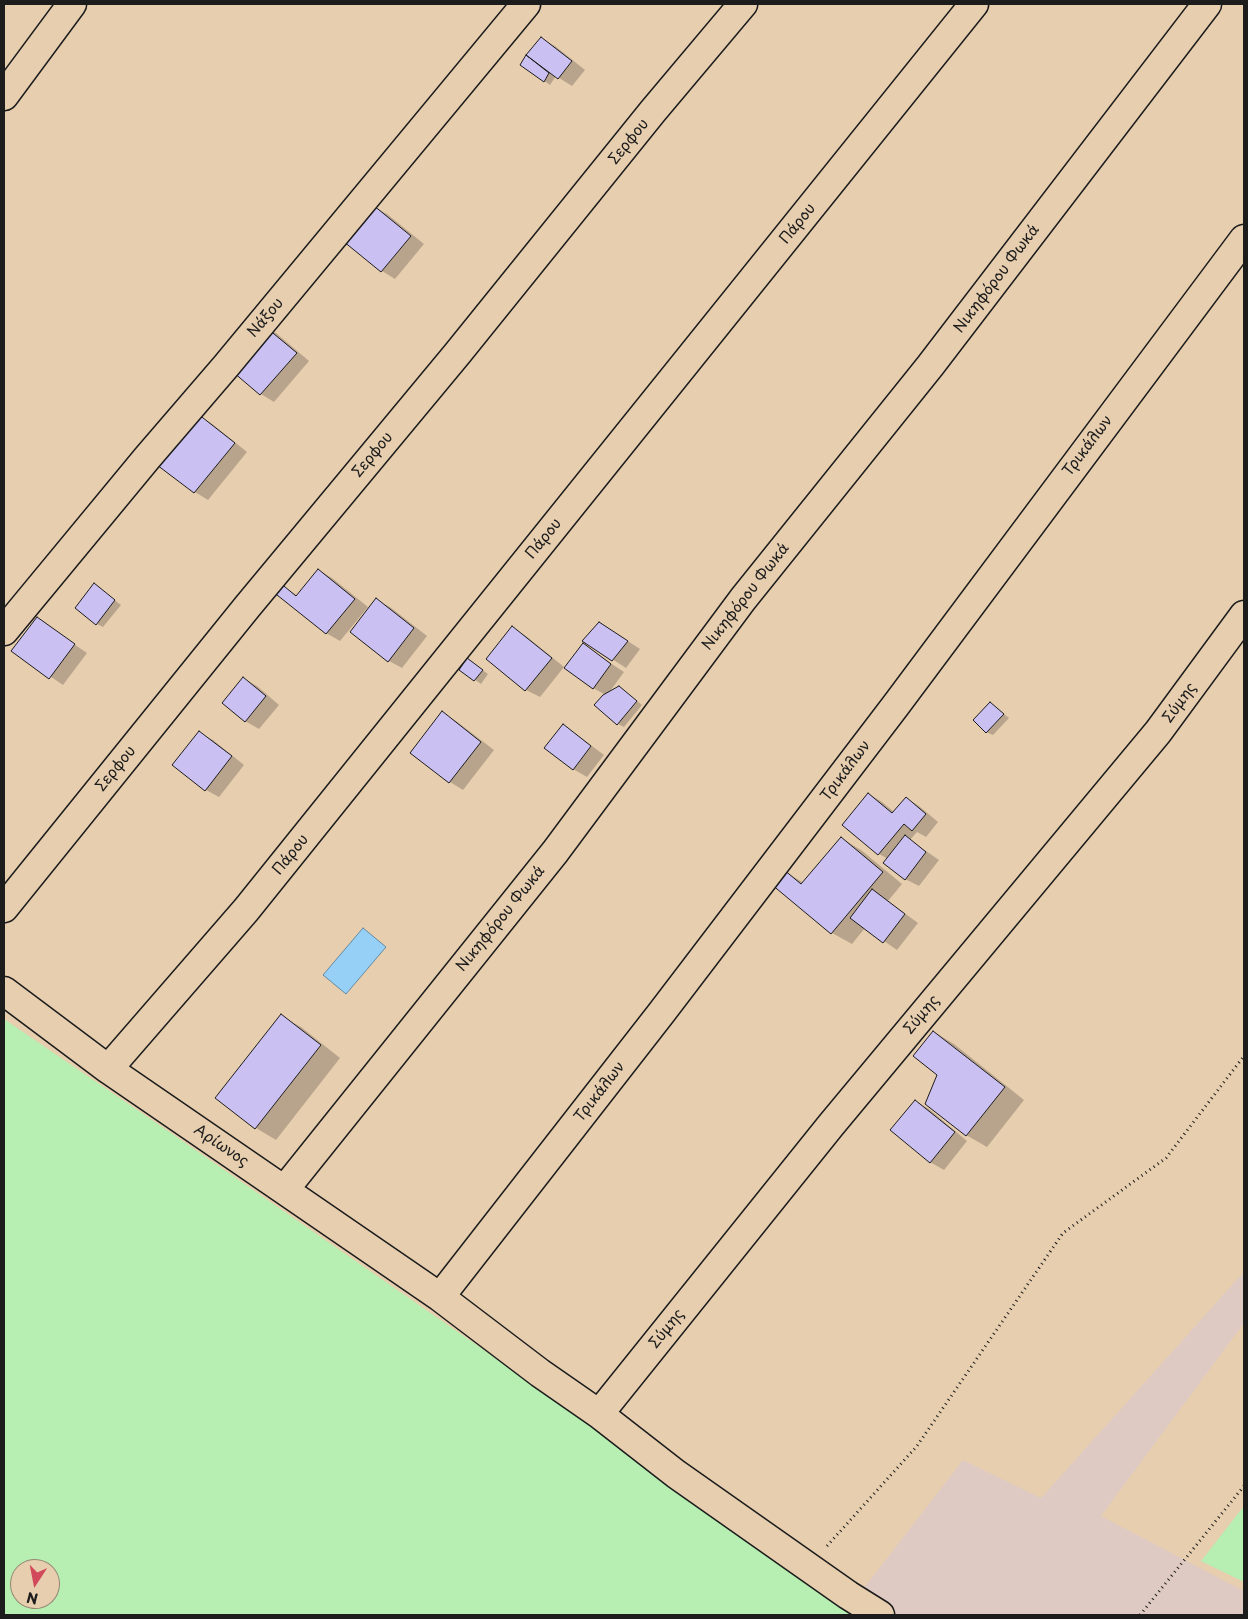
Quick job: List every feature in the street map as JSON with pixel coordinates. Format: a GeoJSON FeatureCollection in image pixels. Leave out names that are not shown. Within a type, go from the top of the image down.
{"type":"FeatureCollection","features":[{"type":"Feature","properties":{"kind":"street"},"geometry":{"type":"LineString","coordinates":[[4,96],[72,4]]}},
{"type":"Feature","properties":{"kind":"street","name":"Νάξου"},"geometry":{"type":"LineString","coordinates":[[4,631],[526,4]]}},
{"type":"Feature","properties":{"kind":"street","name":"Σερφου"},"geometry":{"type":"LineString","coordinates":[[4,908],[247,607],[451,362],[641,126],[743,4]]}},
{"type":"Feature","properties":{"kind":"street","name":"Πάρου"},"geometry":{"type":"LineString","coordinates":[[108,1069],[246,910],[974,4]]}},
{"type":"Feature","properties":{"kind":"street","name":"Νικηφόρου Φωκά"},"geometry":{"type":"LineString","coordinates":[[285,1189],[555,852],[743,599],[930,366],[1207,4]]}},
{"type":"Feature","properties":{"kind":"street","name":"Τρικάλων"},"geometry":{"type":"LineString","coordinates":[[440,1297],[674,996],[896,705],[1244,239]]}},
{"type":"Feature","properties":{"kind":"street","name":"Σύμης"},"geometry":{"type":"LineString","coordinates":[[599,1414],[831,1125],[1158,732],[1244,616]]}},
{"type":"Feature","properties":{"kind":"street","name":"Αρίωνος"},"geometry":{"type":"LineString","coordinates":[[4,991],[108,1069],[440,1297],[540,1373],[599,1414],[676,1474],[880,1615]]}},
{"type":"Feature","properties":{"kind":"path"},"geometry":{"type":"LineString","coordinates":[[808,1566],[918,1446],[1063,1233],[1166,1158],[1244,1056]]}},
{"type":"Feature","properties":{"kind":"path"},"geometry":{"type":"LineString","coordinates":[[1140,1615],[1244,1486]]}},
{"type":"Feature","properties":{"kind":"shaded area"},"geometry":{"type":"Polygon","coordinates":[[[1241,1275],[1244,1277],[1244,1323],[1101,1516],[1244,1591],[1244,1615],[899,1615],[860,1593],[963,1460],[1041,1498],[1241,1275]]]}},
{"type":"Feature","properties":{"kind":"green space"},"geometry":{"type":"Polygon","coordinates":[[[4,1019],[171,1133],[866,1615],[4,1615],[4,1019]]]}},
{"type":"Feature","properties":{"kind":"green space"},"geometry":{"type":"Polygon","coordinates":[[[1244,1506],[1244,1582],[1201,1561],[1244,1506]]]}},
{"type":"Feature","properties":{"kind":"water"},"geometry":{"type":"Polygon","coordinates":[[[363,928],[386,947],[346,994],[323,975],[363,928]]]}},
{"type":"Feature","properties":{"kind":"building"},"geometry":{"type":"Polygon","coordinates":[[[541,37],[572,61],[558,79],[526,55],[541,37]]]}},
{"type":"Feature","properties":{"kind":"building"},"geometry":{"type":"Polygon","coordinates":[[[526,55],[549,73],[544,82],[520,65],[526,55]]]}},
{"type":"Feature","properties":{"kind":"building"},"geometry":{"type":"Polygon","coordinates":[[[373,205],[411,236],[381,272],[343,241],[373,205]]]}},
{"type":"Feature","properties":{"kind":"building"},"geometry":{"type":"Polygon","coordinates":[[[262,324],[297,353],[260,395],[226,366],[262,324]]]}},
{"type":"Feature","properties":{"kind":"building"},"geometry":{"type":"Polygon","coordinates":[[[198,414],[235,443],[194,493],[157,465],[198,414]]]}},
{"type":"Feature","properties":{"kind":"building"},"geometry":{"type":"Polygon","coordinates":[[[318,569],[355,599],[326,634],[272,591],[279,582],[296,596],[318,569]]]}},
{"type":"Feature","properties":{"kind":"building"},"geometry":{"type":"Polygon","coordinates":[[[94,583],[115,600],[96,625],[75,608],[94,583]]]}},
{"type":"Feature","properties":{"kind":"building"},"geometry":{"type":"Polygon","coordinates":[[[376,598],[414,628],[388,662],[350,632],[376,598]]]}},
{"type":"Feature","properties":{"kind":"building"},"geometry":{"type":"Polygon","coordinates":[[[37,617],[75,644],[49,679],[11,651],[37,617]]]}},
{"type":"Feature","properties":{"kind":"building"},"geometry":{"type":"Polygon","coordinates":[[[599,622],[628,641],[612,661],[582,641],[599,622]]]}},
{"type":"Feature","properties":{"kind":"building"},"geometry":{"type":"Polygon","coordinates":[[[512,626],[552,658],[525,691],[486,659],[512,626]]]}},
{"type":"Feature","properties":{"kind":"building"},"geometry":{"type":"Polygon","coordinates":[[[583,643],[611,664],[593,689],[564,668],[583,643]]]}},
{"type":"Feature","properties":{"kind":"building"},"geometry":{"type":"Polygon","coordinates":[[[467,658],[483,670],[474,681],[459,670],[467,658]]]}},
{"type":"Feature","properties":{"kind":"building"},"geometry":{"type":"Polygon","coordinates":[[[243,677],[266,696],[245,722],[222,703],[243,677]]]}},
{"type":"Feature","properties":{"kind":"building"},"geometry":{"type":"Polygon","coordinates":[[[619,686],[637,701],[617,725],[594,705],[603,695],[619,686]]]}},
{"type":"Feature","properties":{"kind":"building"},"geometry":{"type":"Polygon","coordinates":[[[990,702],[1004,714],[986,733],[973,720],[990,702]]]}},
{"type":"Feature","properties":{"kind":"building"},"geometry":{"type":"Polygon","coordinates":[[[442,711],[481,742],[449,783],[410,753],[442,711]]]}},
{"type":"Feature","properties":{"kind":"building"},"geometry":{"type":"Polygon","coordinates":[[[563,724],[591,746],[573,770],[544,748],[563,724]]]}},
{"type":"Feature","properties":{"kind":"building"},"geometry":{"type":"Polygon","coordinates":[[[199,731],[232,756],[205,791],[172,765],[199,731]]]}},
{"type":"Feature","properties":{"kind":"building"},"geometry":{"type":"Polygon","coordinates":[[[868,793],[892,813],[906,797],[926,814],[912,831],[904,824],[878,855],[842,825],[868,793]]]}},
{"type":"Feature","properties":{"kind":"building"},"geometry":{"type":"Polygon","coordinates":[[[905,835],[926,852],[905,880],[883,863],[905,835]]]}},
{"type":"Feature","properties":{"kind":"building"},"geometry":{"type":"Polygon","coordinates":[[[841,837],[883,872],[831,934],[771,884],[783,869],[801,884],[841,837]]]}},
{"type":"Feature","properties":{"kind":"building"},"geometry":{"type":"Polygon","coordinates":[[[872,889],[905,914],[883,943],[850,918],[872,889]]]}},
{"type":"Feature","properties":{"kind":"building"},"geometry":{"type":"Polygon","coordinates":[[[281,1014],[321,1045],[255,1129],[215,1098],[281,1014]]]}},
{"type":"Feature","properties":{"kind":"building"},"geometry":{"type":"Polygon","coordinates":[[[933,1031],[1005,1087],[966,1136],[925,1104],[937,1075],[913,1056],[933,1031]]]}},
{"type":"Feature","properties":{"kind":"building"},"geometry":{"type":"Polygon","coordinates":[[[915,1100],[955,1132],[930,1163],[890,1130],[915,1100]]]}}]}
